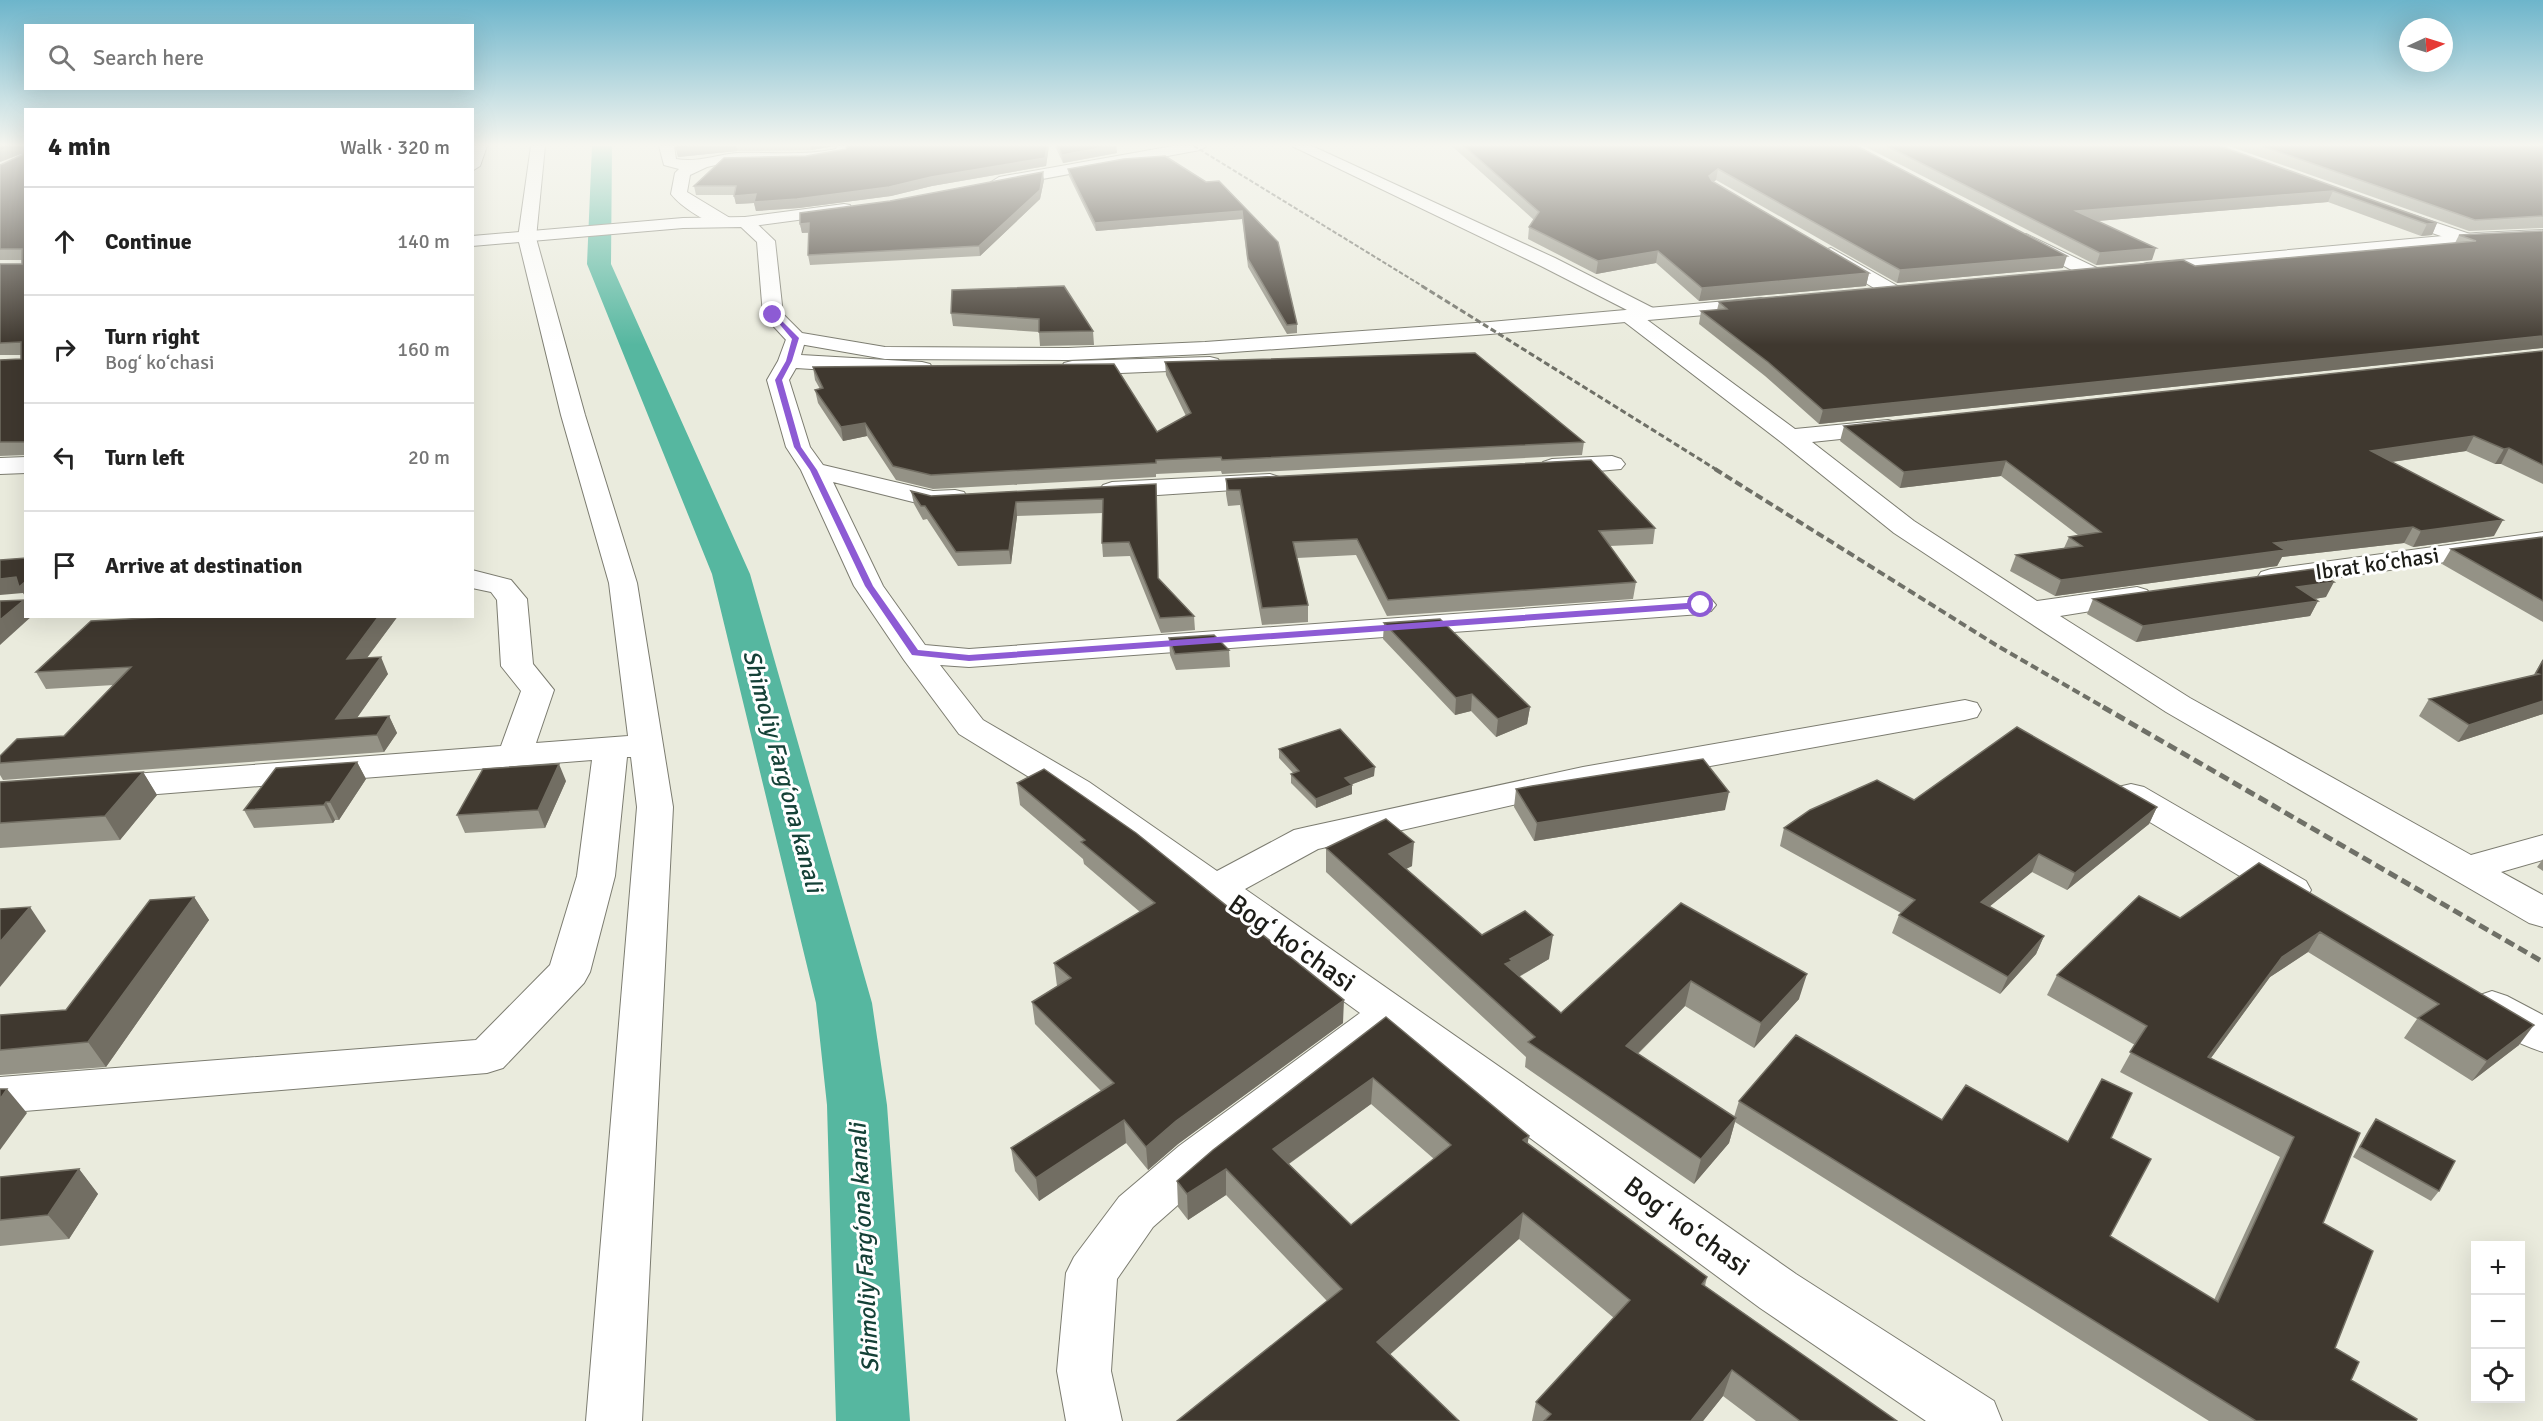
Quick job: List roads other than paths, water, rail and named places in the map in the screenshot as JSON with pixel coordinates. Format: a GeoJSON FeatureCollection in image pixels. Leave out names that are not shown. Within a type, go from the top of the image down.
{"type":"FeatureCollection","features":[{"type":"Feature","properties":{"kind":"street"},"geometry":{"type":"LineString","coordinates":[[0,1095],[487,1056],[569,972],[596,876],[628,746],[623,583],[573,415],[526,238],[529,212]]}},
{"type":"Feature","properties":{"kind":"street"},"geometry":{"type":"LineString","coordinates":[[706,212],[724,222]]}},
{"type":"Feature","properties":{"kind":"street"},"geometry":{"type":"LineString","coordinates":[[474,241],[683,224],[745,222],[806,212]]}},
{"type":"Feature","properties":{"kind":"street"},"geometry":{"type":"LineString","coordinates":[[1441,212],[1548,262],[1639,315],[1904,527],[2178,705],[2543,913]]}},
{"type":"Feature","properties":{"kind":"street"},"geometry":{"type":"LineString","coordinates":[[2392,212],[2467,239]]}},
{"type":"Feature","properties":{"kind":"street"},"geometry":{"type":"LineString","coordinates":[[745,222],[766,241],[773,315],[792,350]]}},
{"type":"Feature","properties":{"kind":"street"},"geometry":{"type":"LineString","coordinates":[[2011,231],[2094,274]]}},
{"type":"Feature","properties":{"kind":"street"},"geometry":{"type":"LineString","coordinates":[[2058,277],[2467,239],[2543,235]]}},
{"type":"Feature","properties":{"kind":"street"},"geometry":{"type":"LineString","coordinates":[[1815,245],[1894,292]]}},
{"type":"Feature","properties":{"kind":"street"},"geometry":{"type":"LineString","coordinates":[[1859,295],[1917,290]]}},
{"type":"Feature","properties":{"kind":"street"},"geometry":{"type":"LineString","coordinates":[[792,350],[1068,354],[1205,348],[1639,315],[1778,302]]}},
{"type":"Feature","properties":{"kind":"street"},"geometry":{"type":"LineString","coordinates":[[792,350],[943,369],[1105,368],[1343,359]]}},
{"type":"Feature","properties":{"kind":"street","name":"Bogʻ koʻchasi"},"geometry":{"type":"LineString","coordinates":[[792,350],[778,380],[798,447],[814,470],[869,586],[915,653],[971,727],[1076,790],[1778,1291],[1974,1421]]}},
{"type":"Feature","properties":{"kind":"street"},"geometry":{"type":"LineString","coordinates":[[1790,437],[1910,425]]}},
{"type":"Feature","properties":{"kind":"street"},"geometry":{"type":"LineString","coordinates":[[1528,468],[1612,464]]}},
{"type":"Feature","properties":{"kind":"street"},"geometry":{"type":"LineString","coordinates":[[0,466],[24,465]]}},
{"type":"Feature","properties":{"kind":"street"},"geometry":{"type":"LineString","coordinates":[[814,470],[933,499],[981,497]]}},
{"type":"Feature","properties":{"kind":"street"},"geometry":{"type":"LineString","coordinates":[[1088,491],[1290,481]]}},
{"type":"Feature","properties":{"kind":"street","name":"Ibrat koʻchasi"},"geometry":{"type":"LineString","coordinates":[[2245,582],[2543,540]]}},
{"type":"Feature","properties":{"kind":"street"},"geometry":{"type":"LineString","coordinates":[[474,579],[501,586],[512,599],[517,666],[538,690],[515,755]]}},
{"type":"Feature","properties":{"kind":"street"},"geometry":{"type":"LineString","coordinates":[[2032,611],[2162,593]]}},
{"type":"Feature","properties":{"kind":"street"},"geometry":{"type":"LineString","coordinates":[[915,653],[969,658],[1701,605]]}},
{"type":"Feature","properties":{"kind":"street"},"geometry":{"type":"LineString","coordinates":[[1216,888],[1307,839],[1583,778],[1965,710]]}},
{"type":"Feature","properties":{"kind":"street"},"geometry":{"type":"LineString","coordinates":[[81,789],[628,746]]}},
{"type":"Feature","properties":{"kind":"street"},"geometry":{"type":"LineString","coordinates":[[614,1421],[655,807],[628,746]]}},
{"type":"Feature","properties":{"kind":"street"},"geometry":{"type":"LineString","coordinates":[[2132,795],[2323,908]]}},
{"type":"Feature","properties":{"kind":"street"},"geometry":{"type":"LineString","coordinates":[[2467,869],[2543,847]]}},
{"type":"Feature","properties":{"kind":"street"},"geometry":{"type":"LineString","coordinates":[[2463,990],[2543,1035]]}},
{"type":"Feature","properties":{"kind":"street"},"geometry":{"type":"LineString","coordinates":[[1094,1421],[1084,1371],[1092,1273],[1136,1212],[1196,1160],[1390,1013]]}},
{"type":"Feature","properties":{"kind":"waterway","name":"Shimoliy Fargʻona kanali"},"geometry":{"type":"LineString","coordinates":[[600,212],[599,264],[731,574],[844,1003],[857,1105],[873,1421]]}},
{"type":"Feature","properties":{"kind":"railway"},"geometry":{"type":"LineString","coordinates":[[1302,212],[1424,287]]}},
{"type":"Feature","properties":{"kind":"railway"},"geometry":{"type":"LineString","coordinates":[[1422,286],[1717,470]]}},
{"type":"Feature","properties":{"kind":"railway"},"geometry":{"type":"LineString","coordinates":[[1715,469],[1996,645],[2105,708]]}},
{"type":"Feature","properties":{"kind":"railway"},"geometry":{"type":"LineString","coordinates":[[2103,707],[2543,962]]}}]}
